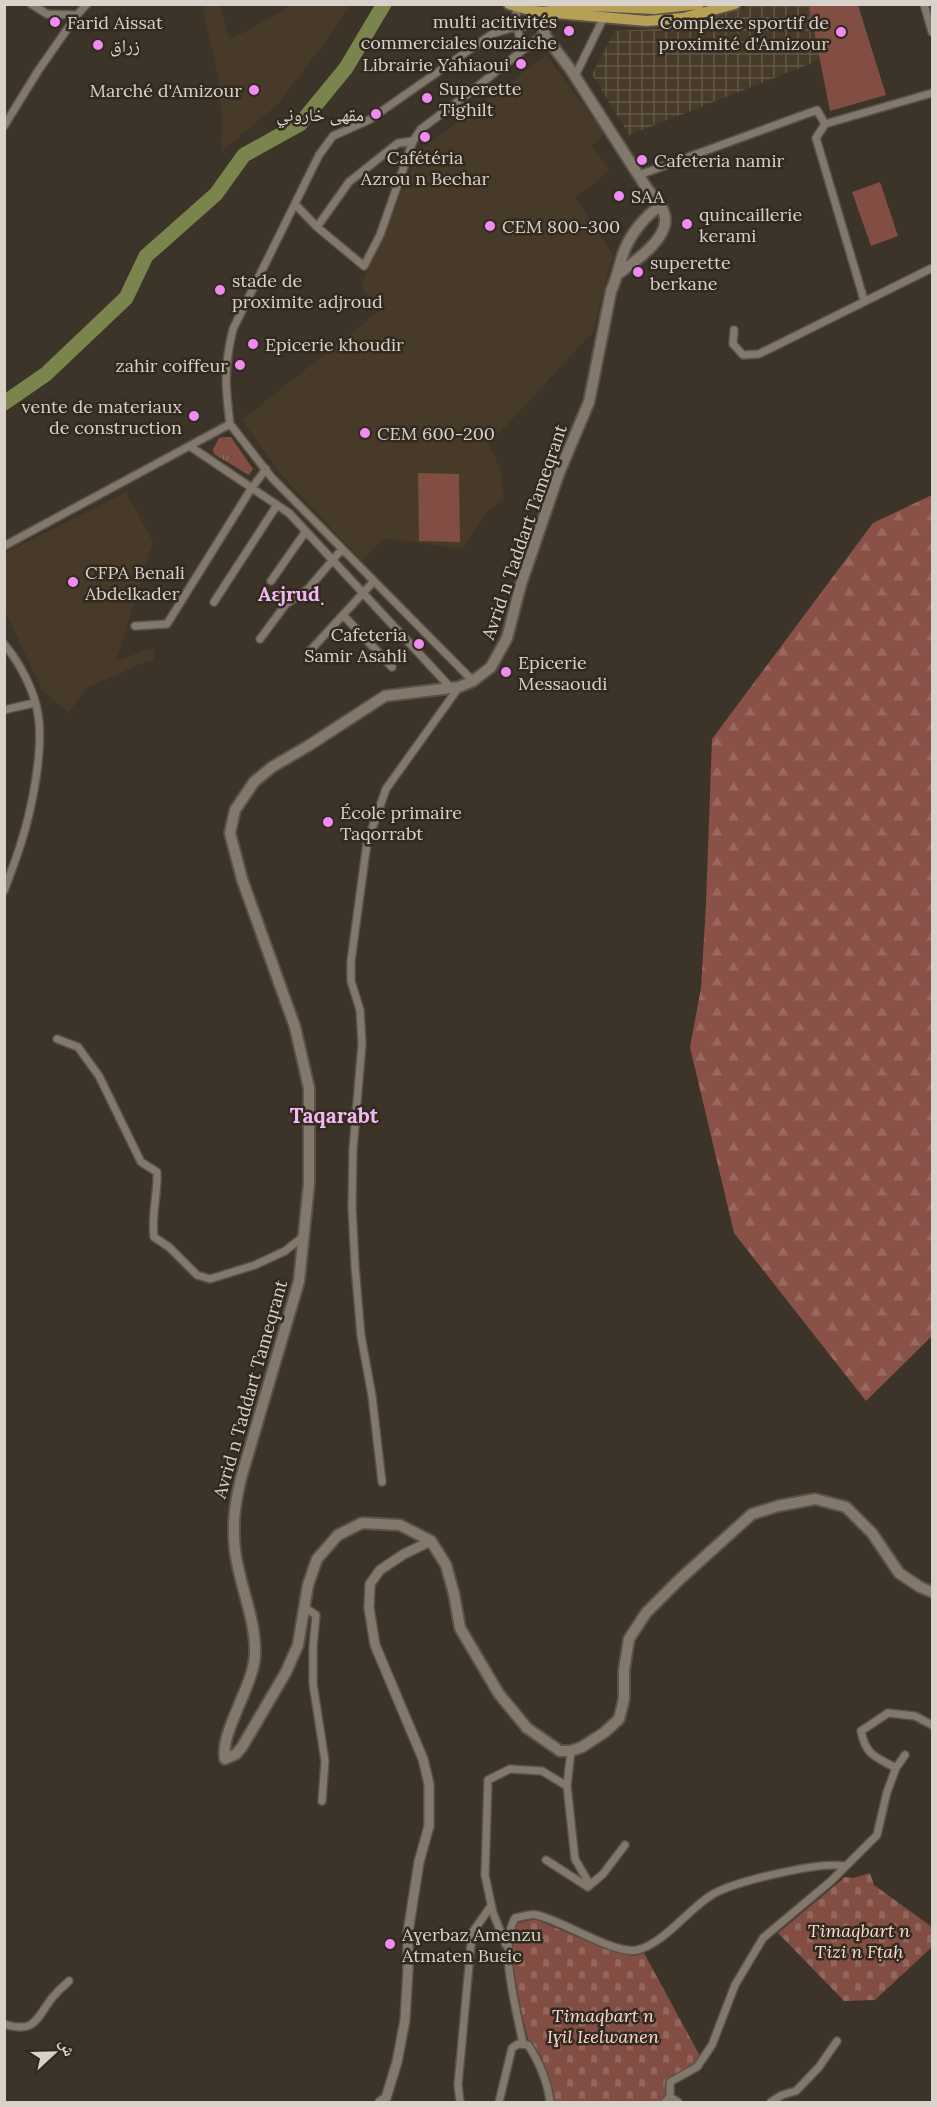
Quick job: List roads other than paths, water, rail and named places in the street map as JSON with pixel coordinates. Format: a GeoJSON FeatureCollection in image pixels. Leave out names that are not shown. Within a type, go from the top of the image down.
{"type":"FeatureCollection","features":[{"type":"Feature","properties":{"kind":"main road"},"geometry":{"type":"LineString","coordinates":[[547,16],[699,4]]}},
{"type":"Feature","properties":{"kind":"main road"},"geometry":{"type":"LineString","coordinates":[[512,6],[547,16],[666,20],[735,4]]}},
{"type":"Feature","properties":{"kind":"main road"},"geometry":{"type":"LineString","coordinates":[[547,16],[575,76],[661,206],[666,218],[664,230],[646,252],[618,274]]}},
{"type":"Feature","properties":{"kind":"main road","name":"Avrid n Taddart Tameqrant"},"geometry":{"type":"LineString","coordinates":[[571,1751],[560,1751],[527,1728],[499,1694],[460,1628],[446,1565],[430,1541],[400,1524],[362,1523],[338,1535],[317,1559],[308,1585],[298,1645],[286,1672],[242,1748],[236,1755],[225,1759],[223,1748],[244,1696],[255,1656],[252,1625],[235,1551],[233,1511],[299,1281],[309,1184],[309,1088],[295,1026],[242,879],[230,833],[235,810],[254,782],[272,767],[309,746],[385,696],[455,687],[472,681],[491,667],[507,638],[521,584],[559,473],[590,402],[611,291],[626,247],[650,212],[661,206]]}},
{"type":"Feature","properties":{"kind":"main road"},"geometry":{"type":"LineString","coordinates":[[571,1751],[582,1747],[605,1732],[619,1719],[624,1699],[624,1670],[629,1639],[646,1613],[680,1579],[752,1515],[778,1506],[815,1500],[846,1507],[872,1533],[899,1573],[920,1587],[933,1592]]}},
{"type":"Feature","properties":{"kind":"street"},"geometry":{"type":"LineString","coordinates":[[31,4],[47,14],[77,15]]}},
{"type":"Feature","properties":{"kind":"street"},"geometry":{"type":"LineString","coordinates":[[4,126],[38,71],[87,4]]}},
{"type":"Feature","properties":{"kind":"street"},"geometry":{"type":"LineString","coordinates":[[924,4],[933,32]]}},
{"type":"Feature","properties":{"kind":"street"},"geometry":{"type":"LineString","coordinates":[[512,6],[523,50]]}},
{"type":"Feature","properties":{"kind":"street"},"geometry":{"type":"LineString","coordinates":[[472,681],[266,470],[230,424],[225,383],[227,354],[233,329],[319,155],[333,136],[369,120],[492,34],[547,16]]}},
{"type":"Feature","properties":{"kind":"street"},"geometry":{"type":"LineString","coordinates":[[295,204],[317,227],[364,266],[380,235],[413,141],[421,129],[523,50],[547,16]]}},
{"type":"Feature","properties":{"kind":"street"},"geometry":{"type":"LineString","coordinates":[[575,76],[604,17]]}},
{"type":"Feature","properties":{"kind":"street"},"geometry":{"type":"LineString","coordinates":[[864,300],[816,138],[825,124],[933,93]]}},
{"type":"Feature","properties":{"kind":"street"},"geometry":{"type":"LineString","coordinates":[[639,175],[817,110],[825,124]]}},
{"type":"Feature","properties":{"kind":"street"},"geometry":{"type":"LineString","coordinates":[[317,227],[349,182],[398,142],[413,141]]}},
{"type":"Feature","properties":{"kind":"street"},"geometry":{"type":"LineString","coordinates":[[734,330],[733,344],[743,355],[759,354],[864,300],[933,268]]}},
{"type":"Feature","properties":{"kind":"street"},"geometry":{"type":"LineString","coordinates":[[4,546],[230,424]]}},
{"type":"Feature","properties":{"kind":"street"},"geometry":{"type":"LineString","coordinates":[[191,447],[290,513],[455,687],[386,789],[367,843],[351,961],[351,981],[360,1010],[362,1044],[353,1149],[354,1254],[361,1336],[372,1396],[382,1482]]}},
{"type":"Feature","properties":{"kind":"street"},"geometry":{"type":"LineString","coordinates":[[135,626],[167,624],[251,489],[266,470]]}},
{"type":"Feature","properties":{"kind":"street"},"geometry":{"type":"LineString","coordinates":[[214,602],[277,505]]}},
{"type":"Feature","properties":{"kind":"street"},"geometry":{"type":"LineString","coordinates":[[271,581],[306,531]]}},
{"type":"Feature","properties":{"kind":"street"},"geometry":{"type":"LineString","coordinates":[[260,639],[286,604],[309,589],[342,549]]}},
{"type":"Feature","properties":{"kind":"street"},"geometry":{"type":"LineString","coordinates":[[308,653],[374,581]]}},
{"type":"Feature","properties":{"kind":"street"},"geometry":{"type":"LineString","coordinates":[[343,615],[392,667]]}},
{"type":"Feature","properties":{"kind":"street"},"geometry":{"type":"LineString","coordinates":[[4,644],[16,658],[38,713],[39,731],[35,781],[22,842],[4,891]]}},
{"type":"Feature","properties":{"kind":"street"},"geometry":{"type":"LineString","coordinates":[[4,710],[34,703]]}},
{"type":"Feature","properties":{"kind":"street"},"geometry":{"type":"LineString","coordinates":[[57,1039],[78,1047],[99,1076],[141,1162],[157,1172],[158,1187],[152,1222],[154,1237],[169,1247],[197,1275],[210,1279],[255,1265],[285,1251],[304,1236]]}},
{"type":"Feature","properties":{"kind":"street"},"geometry":{"type":"LineString","coordinates":[[380,2103],[386,2098],[397,2062],[405,2020],[408,1932],[419,1862],[429,1826],[429,1784],[423,1759],[375,1645],[369,1608],[370,1584],[380,1570],[430,1541]]}},
{"type":"Feature","properties":{"kind":"street"},"geometry":{"type":"LineString","coordinates":[[304,1607],[316,1615],[313,1684],[325,1761],[322,1801]]}},
{"type":"Feature","properties":{"kind":"street"},"geometry":{"type":"LineString","coordinates":[[896,1768],[875,1757],[864,1746],[861,1731],[888,1713],[915,1716],[933,1725]]}},
{"type":"Feature","properties":{"kind":"street"},"geometry":{"type":"LineString","coordinates":[[571,1751],[567,1786],[575,1859],[590,1885]]}},
{"type":"Feature","properties":{"kind":"street"},"geometry":{"type":"LineString","coordinates":[[678,2103],[667,2100],[670,2082],[697,2067],[712,2044],[735,1985],[763,1938],[831,1881],[877,1835],[883,1804],[896,1768],[905,1755]]}},
{"type":"Feature","properties":{"kind":"street"},"geometry":{"type":"LineString","coordinates":[[524,2044],[507,1947],[491,1906],[485,1875],[488,1780],[510,1769],[542,1771],[567,1786]]}},
{"type":"Feature","properties":{"kind":"street"},"geometry":{"type":"LineString","coordinates":[[546,1860],[588,1887],[603,1874],[625,1845]]}},
{"type":"Feature","properties":{"kind":"street"},"geometry":{"type":"LineString","coordinates":[[507,1947],[509,1928],[515,1918],[536,1914],[608,1944],[634,1951],[662,1936],[712,1894],[742,1883],[795,1871],[837,1864],[844,1866]]}},
{"type":"Feature","properties":{"kind":"street"},"geometry":{"type":"LineString","coordinates":[[460,2103],[459,2074],[472,1933],[491,1906]]}},
{"type":"Feature","properties":{"kind":"street"},"geometry":{"type":"LineString","coordinates":[[4,2024],[17,2028],[27,2027],[38,2021],[53,1997],[69,1980]]}},
{"type":"Feature","properties":{"kind":"street"},"geometry":{"type":"LineString","coordinates":[[771,2103],[782,2095],[796,2091],[819,2067],[837,2041]]}},
{"type":"Feature","properties":{"kind":"street"},"geometry":{"type":"LineString","coordinates":[[499,2103],[512,2048],[518,2044],[528,2045],[531,2050],[541,2070],[550,2103]]}},
{"type":"Feature","properties":{"kind":"waterway"},"geometry":{"type":"LineString","coordinates":[[4,403],[46,374],[126,298],[146,256],[216,194],[244,155],[300,124],[346,68],[384,4]]}},
{"type":"Feature","properties":{"kind":"place","name":"Farid Aissat"},"geometry":{"type":"Point","coordinates":[55,22]}},
{"type":"Feature","properties":{"kind":"place","name":"multi acitivités commerciales ouzaiche"},"geometry":{"type":"Point","coordinates":[569,31]}},
{"type":"Feature","properties":{"kind":"place","name":"Complexe sportif de proximité d'Amizour"},"geometry":{"type":"Point","coordinates":[841,32]}},
{"type":"Feature","properties":{"kind":"place","name":"زراق"},"geometry":{"type":"Point","coordinates":[98,45]}},
{"type":"Feature","properties":{"kind":"place","name":"Librairie Yahiaoui"},"geometry":{"type":"Point","coordinates":[521,64]}},
{"type":"Feature","properties":{"kind":"place","name":"Marché d'Amizour"},"geometry":{"type":"Point","coordinates":[254,90]}},
{"type":"Feature","properties":{"kind":"place","name":"Superette Tighilt"},"geometry":{"type":"Point","coordinates":[427,98]}},
{"type":"Feature","properties":{"kind":"place","name":"مقهى خاروني"},"geometry":{"type":"Point","coordinates":[376,114]}},
{"type":"Feature","properties":{"kind":"place","name":"Cafétéria Azrou n Bechar"},"geometry":{"type":"Point","coordinates":[425,137]}},
{"type":"Feature","properties":{"kind":"place","name":"Cafeteria namir"},"geometry":{"type":"Point","coordinates":[642,160]}},
{"type":"Feature","properties":{"kind":"place","name":"SAA"},"geometry":{"type":"Point","coordinates":[619,196]}},
{"type":"Feature","properties":{"kind":"place","name":"quincaillerie kerami"},"geometry":{"type":"Point","coordinates":[687,224]}},
{"type":"Feature","properties":{"kind":"place","name":"CEM 800-300"},"geometry":{"type":"Point","coordinates":[490,226]}},
{"type":"Feature","properties":{"kind":"place","name":"superette berkane"},"geometry":{"type":"Point","coordinates":[638,272]}},
{"type":"Feature","properties":{"kind":"place","name":"stade de proximite adjroud"},"geometry":{"type":"Point","coordinates":[220,290]}},
{"type":"Feature","properties":{"kind":"place","name":"Epicerie khoudir"},"geometry":{"type":"Point","coordinates":[253,344]}},
{"type":"Feature","properties":{"kind":"place","name":"zahir coiffeur"},"geometry":{"type":"Point","coordinates":[240,365]}},
{"type":"Feature","properties":{"kind":"place","name":"vente de materiaux de construction"},"geometry":{"type":"Point","coordinates":[194,416]}},
{"type":"Feature","properties":{"kind":"place","name":"CEM 600-200"},"geometry":{"type":"Point","coordinates":[365,433]}},
{"type":"Feature","properties":{"kind":"place","name":"CFPA Benali Abdelkader"},"geometry":{"type":"Point","coordinates":[73,582]}},
{"type":"Feature","properties":{"kind":"place","name":"Cafeteria Samir Asahli"},"geometry":{"type":"Point","coordinates":[419,644]}},
{"type":"Feature","properties":{"kind":"place","name":"Epicerie Messaoudi"},"geometry":{"type":"Point","coordinates":[506,672]}},
{"type":"Feature","properties":{"kind":"place","name":"École primaire Taqorrabt"},"geometry":{"type":"Point","coordinates":[328,822]}},
{"type":"Feature","properties":{"kind":"place","name":"Aɣerbaz Amenzu Atmaten Buɛic"},"geometry":{"type":"Point","coordinates":[390,1944]}},
{"type":"Feature","properties":{"kind":"district","name":"Aɛjruḍ"},"geometry":{"type":"Point","coordinates":[289,593]}},
{"type":"Feature","properties":{"kind":"district","name":"Taqarabt"},"geometry":{"type":"Point","coordinates":[334,1115]}},
{"type":"Feature","properties":{"kind":"park label","name":"Timaqbart n Tizi n Fṭaḥ"},"geometry":{"type":"Point","coordinates":[859,1940]}},
{"type":"Feature","properties":{"kind":"park label","name":"Timaqbart n Iɣil Iɛelwanen"},"geometry":{"type":"Point","coordinates":[603,2025]}}]}
